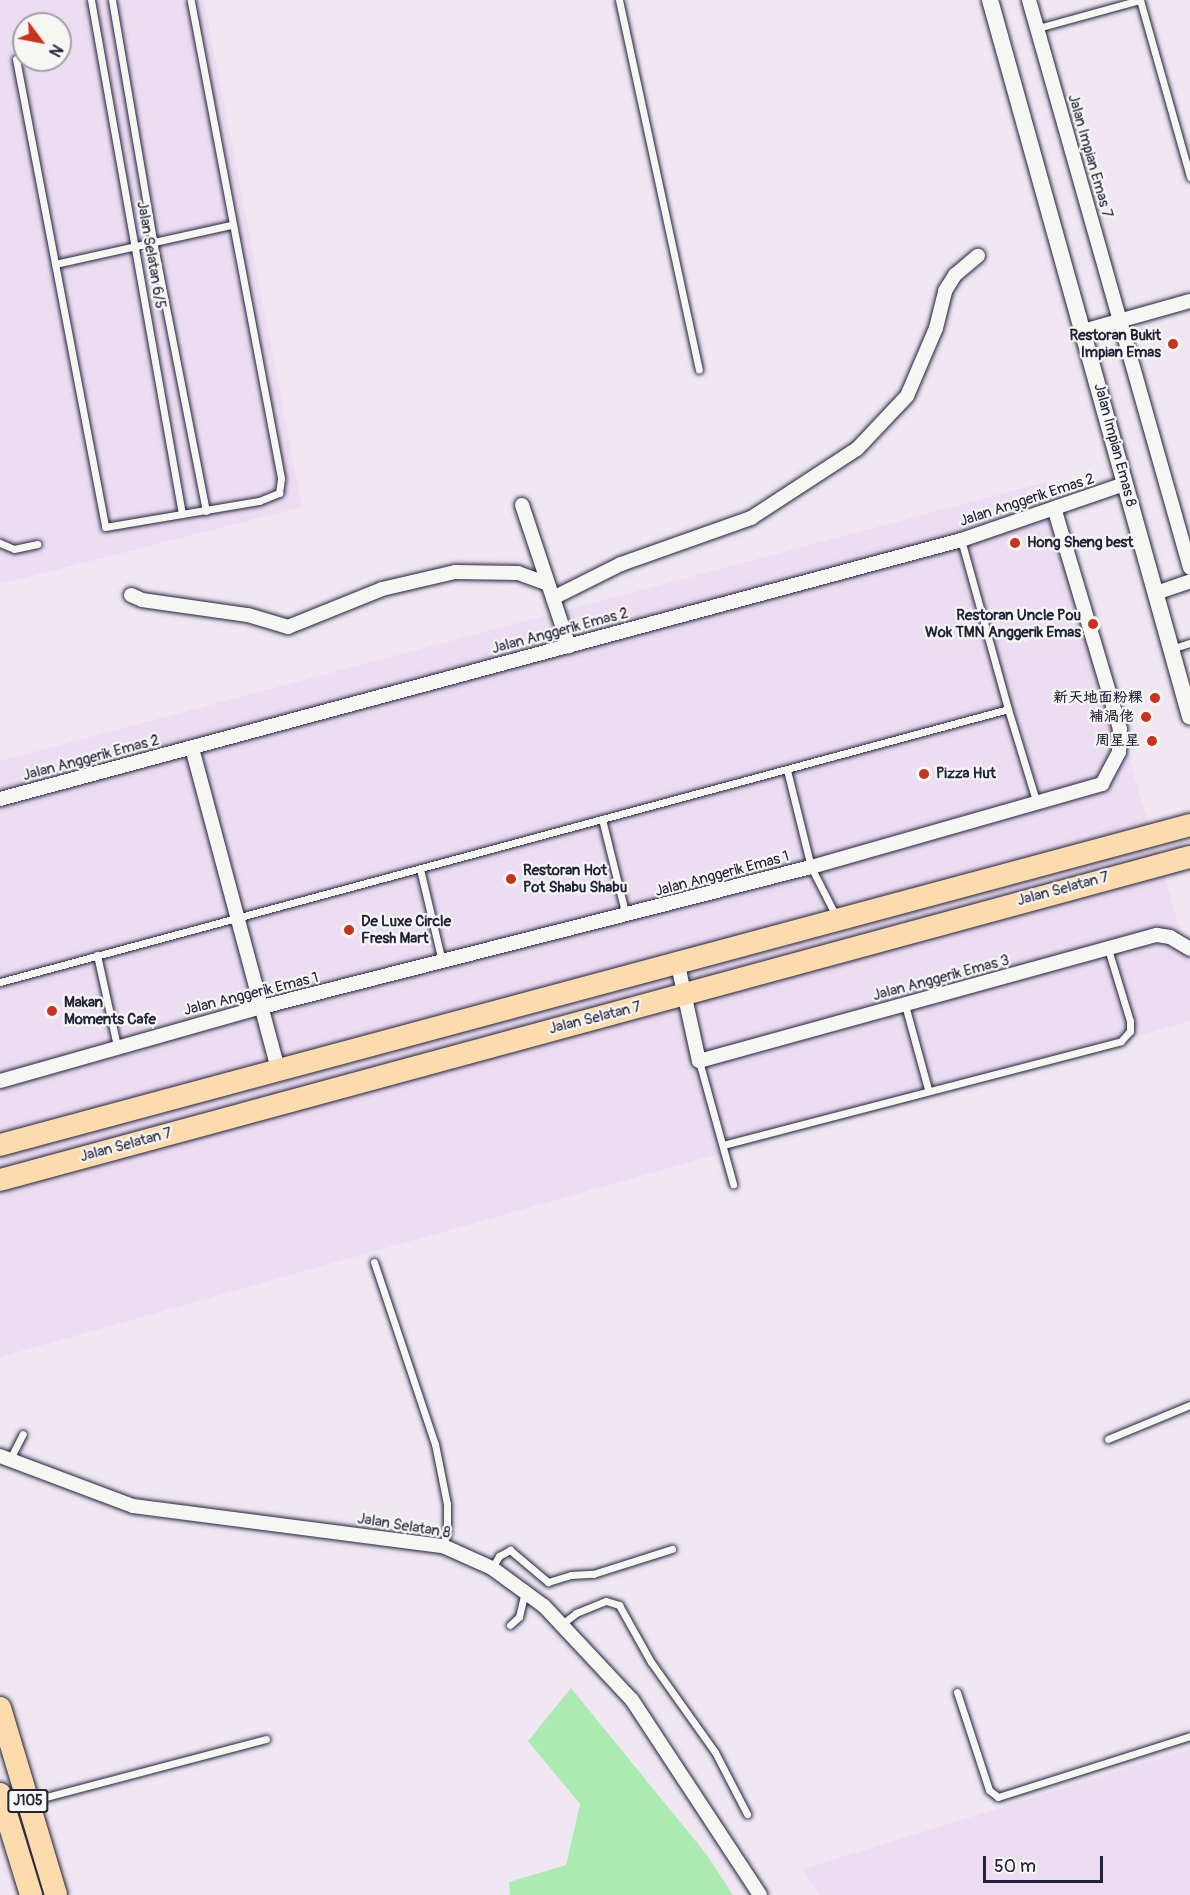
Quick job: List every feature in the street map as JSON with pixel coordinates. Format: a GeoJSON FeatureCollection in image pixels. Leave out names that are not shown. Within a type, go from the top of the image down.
{"type":"FeatureCollection","features":[{"type":"Feature","properties":{"kind":"main road","name":"Jalan Selatan 7"},"geometry":{"type":"LineString","coordinates":[[0,1146],[279,1068],[678,965],[837,919],[1190,825]]}},
{"type":"Feature","properties":{"kind":"main road","name":"Jalan Selatan 7"},"geometry":{"type":"LineString","coordinates":[[0,1180],[685,996],[1190,857]]}},
{"type":"Feature","properties":{"kind":"main road","name":"J105"},"geometry":{"type":"LineString","coordinates":[[0,1708],[56,1895]]}},
{"type":"Feature","properties":{"kind":"main road","name":"J105"},"geometry":{"type":"LineString","coordinates":[[0,1794],[5,1829],[31,1895]]}},
{"type":"Feature","properties":{"kind":"street","name":"Jalan Impian Emas 8"},"geometry":{"type":"LineString","coordinates":[[990,0],[1171,649],[1185,681],[1190,717]]}},
{"type":"Feature","properties":{"kind":"street","name":"Jalan Impian Emas 7"},"geometry":{"type":"LineString","coordinates":[[1029,0],[1190,568]]}},
{"type":"Feature","properties":{"kind":"street"},"geometry":{"type":"LineString","coordinates":[[553,598],[621,564],[751,518],[857,449],[907,396],[936,328],[945,291],[955,275],[978,256]]}},
{"type":"Feature","properties":{"kind":"street"},"geometry":{"type":"LineString","coordinates":[[1083,331],[1190,301]]}},
{"type":"Feature","properties":{"kind":"street","name":"Jalan Anggerik Emas 2"},"geometry":{"type":"LineString","coordinates":[[0,799],[961,540],[1054,511],[1125,484]]}},
{"type":"Feature","properties":{"kind":"street"},"geometry":{"type":"LineString","coordinates":[[522,505],[546,583],[569,646]]}},
{"type":"Feature","properties":{"kind":"street","name":"Jalan Anggerik Emas 1"},"geometry":{"type":"LineString","coordinates":[[0,1081],[117,1046],[262,1007],[443,963],[811,867],[1102,784],[1119,752],[1120,729],[1054,511]]}},
{"type":"Feature","properties":{"kind":"street"},"geometry":{"type":"LineString","coordinates":[[131,595],[142,600],[248,615],[288,627],[382,589],[456,572],[518,573],[546,583]]}},
{"type":"Feature","properties":{"kind":"street"},"geometry":{"type":"LineString","coordinates":[[1156,593],[1190,581]]}},
{"type":"Feature","properties":{"kind":"street"},"geometry":{"type":"LineString","coordinates":[[192,748],[279,1068]]}},
{"type":"Feature","properties":{"kind":"street","name":"Jalan Anggerik Emas 3"},"geometry":{"type":"LineString","coordinates":[[699,1061],[1157,935],[1170,937],[1190,949]]}},
{"type":"Feature","properties":{"kind":"street"},"geometry":{"type":"LineString","coordinates":[[678,965],[699,1061]]}},
{"type":"Feature","properties":{"kind":"street","name":"Jalan Selatan 8"},"geometry":{"type":"LineString","coordinates":[[5,1457],[133,1506],[442,1546],[492,1568],[525,1592],[562,1624],[632,1700],[760,1895]]}},
{"type":"Feature","properties":{"kind":"lane","name":"Jalan Selatan 6/5"},"geometry":{"type":"LineString","coordinates":[[91,0],[182,514]]}},
{"type":"Feature","properties":{"kind":"lane"},"geometry":{"type":"LineString","coordinates":[[112,0],[153,241],[206,511]]}},
{"type":"Feature","properties":{"kind":"lane"},"geometry":{"type":"LineString","coordinates":[[18,72],[105,527],[260,501],[279,493],[280,485],[191,0]]}},
{"type":"Feature","properties":{"kind":"lane"},"geometry":{"type":"LineString","coordinates":[[619,0],[699,369]]}},
{"type":"Feature","properties":{"kind":"lane"},"geometry":{"type":"LineString","coordinates":[[1038,28],[1140,0],[1190,177]]}},
{"type":"Feature","properties":{"kind":"lane"},"geometry":{"type":"LineString","coordinates":[[55,264],[136,244],[231,225]]}},
{"type":"Feature","properties":{"kind":"lane"},"geometry":{"type":"LineString","coordinates":[[961,540],[1008,710],[1037,804]]}},
{"type":"Feature","properties":{"kind":"lane"},"geometry":{"type":"LineString","coordinates":[[0,543],[14,549],[37,543]]}},
{"type":"Feature","properties":{"kind":"lane"},"geometry":{"type":"LineString","coordinates":[[1171,649],[1190,643]]}},
{"type":"Feature","properties":{"kind":"lane"},"geometry":{"type":"LineString","coordinates":[[0,982],[1008,710]]}},
{"type":"Feature","properties":{"kind":"lane"},"geometry":{"type":"LineString","coordinates":[[787,770],[811,867],[837,919]]}},
{"type":"Feature","properties":{"kind":"lane"},"geometry":{"type":"LineString","coordinates":[[602,819],[626,916]]}},
{"type":"Feature","properties":{"kind":"lane"},"geometry":{"type":"LineString","coordinates":[[420,869],[443,963]]}},
{"type":"Feature","properties":{"kind":"lane"},"geometry":{"type":"LineString","coordinates":[[723,1145],[928,1089],[1121,1041],[1130,1031],[1130,1021],[1107,949]]}},
{"type":"Feature","properties":{"kind":"lane"},"geometry":{"type":"LineString","coordinates":[[97,955],[117,1046]]}},
{"type":"Feature","properties":{"kind":"lane"},"geometry":{"type":"LineString","coordinates":[[905,1005],[928,1089]]}},
{"type":"Feature","properties":{"kind":"lane"},"geometry":{"type":"LineString","coordinates":[[699,1061],[733,1184]]}},
{"type":"Feature","properties":{"kind":"lane"},"geometry":{"type":"LineString","coordinates":[[374,1262],[435,1443],[447,1504],[447,1532],[442,1546]]}},
{"type":"Feature","properties":{"kind":"lane"},"geometry":{"type":"LineString","coordinates":[[1108,1439],[1190,1405]]}},
{"type":"Feature","properties":{"kind":"lane"},"geometry":{"type":"LineString","coordinates":[[5,1457],[23,1434]]}},
{"type":"Feature","properties":{"kind":"lane"},"geometry":{"type":"LineString","coordinates":[[492,1568],[499,1556],[510,1550],[548,1582],[571,1575],[594,1574],[672,1549]]}},
{"type":"Feature","properties":{"kind":"lane"},"geometry":{"type":"LineString","coordinates":[[510,1625],[519,1617],[525,1592]]}},
{"type":"Feature","properties":{"kind":"lane"},"geometry":{"type":"LineString","coordinates":[[562,1624],[576,1613],[606,1601],[619,1605],[651,1662],[716,1752],[747,1814]]}},
{"type":"Feature","properties":{"kind":"lane"},"geometry":{"type":"LineString","coordinates":[[957,1692],[989,1790],[998,1797],[1190,1736]]}},
{"type":"Feature","properties":{"kind":"lane"},"geometry":{"type":"LineString","coordinates":[[28,1802],[266,1739]]}},
{"type":"Feature","properties":{"kind":"shaded area"},"geometry":{"type":"Polygon","coordinates":[[[0,0],[204,0],[302,507],[0,584],[0,0]]]}},
{"type":"Feature","properties":{"kind":"shaded area"},"geometry":{"type":"Polygon","coordinates":[[[1046,482],[1190,962],[1190,1021],[0,1357],[0,761],[1046,482]]]}},
{"type":"Feature","properties":{"kind":"shaded area"},"geometry":{"type":"Polygon","coordinates":[[[1190,1749],[1190,1895],[818,1895],[803,1869],[1190,1749]]]}},
{"type":"Feature","properties":{"kind":"green space"},"geometry":{"type":"Polygon","coordinates":[[[571,1688],[707,1855],[733,1895],[510,1895],[509,1882],[566,1865],[580,1804],[528,1741],[571,1688]]]}},
{"type":"Feature","properties":{"kind":"place","name":"Restoran Bukit Impian Emas"},"geometry":{"type":"Point","coordinates":[1173,344]}},
{"type":"Feature","properties":{"kind":"place","name":"Hong Sheng best"},"geometry":{"type":"Point","coordinates":[1015,543]}},
{"type":"Feature","properties":{"kind":"place","name":"Restoran Uncle Pou Wok TMN Anggerik Emas"},"geometry":{"type":"Point","coordinates":[1093,624]}},
{"type":"Feature","properties":{"kind":"place","name":"新天地面粉粿"},"geometry":{"type":"Point","coordinates":[1155,698]}},
{"type":"Feature","properties":{"kind":"place","name":"補渦佬"},"geometry":{"type":"Point","coordinates":[1146,717]}},
{"type":"Feature","properties":{"kind":"place","name":"周星星"},"geometry":{"type":"Point","coordinates":[1152,741]}},
{"type":"Feature","properties":{"kind":"place","name":"Pizza Hut"},"geometry":{"type":"Point","coordinates":[924,774]}},
{"type":"Feature","properties":{"kind":"place","name":"Restoran Hot Pot Shabu Shabu"},"geometry":{"type":"Point","coordinates":[511,879]}},
{"type":"Feature","properties":{"kind":"place","name":"De Luxe Circle Fresh Mart"},"geometry":{"type":"Point","coordinates":[349,930]}},
{"type":"Feature","properties":{"kind":"place","name":"Makan Moments Cafe"},"geometry":{"type":"Point","coordinates":[52,1011]}}]}
